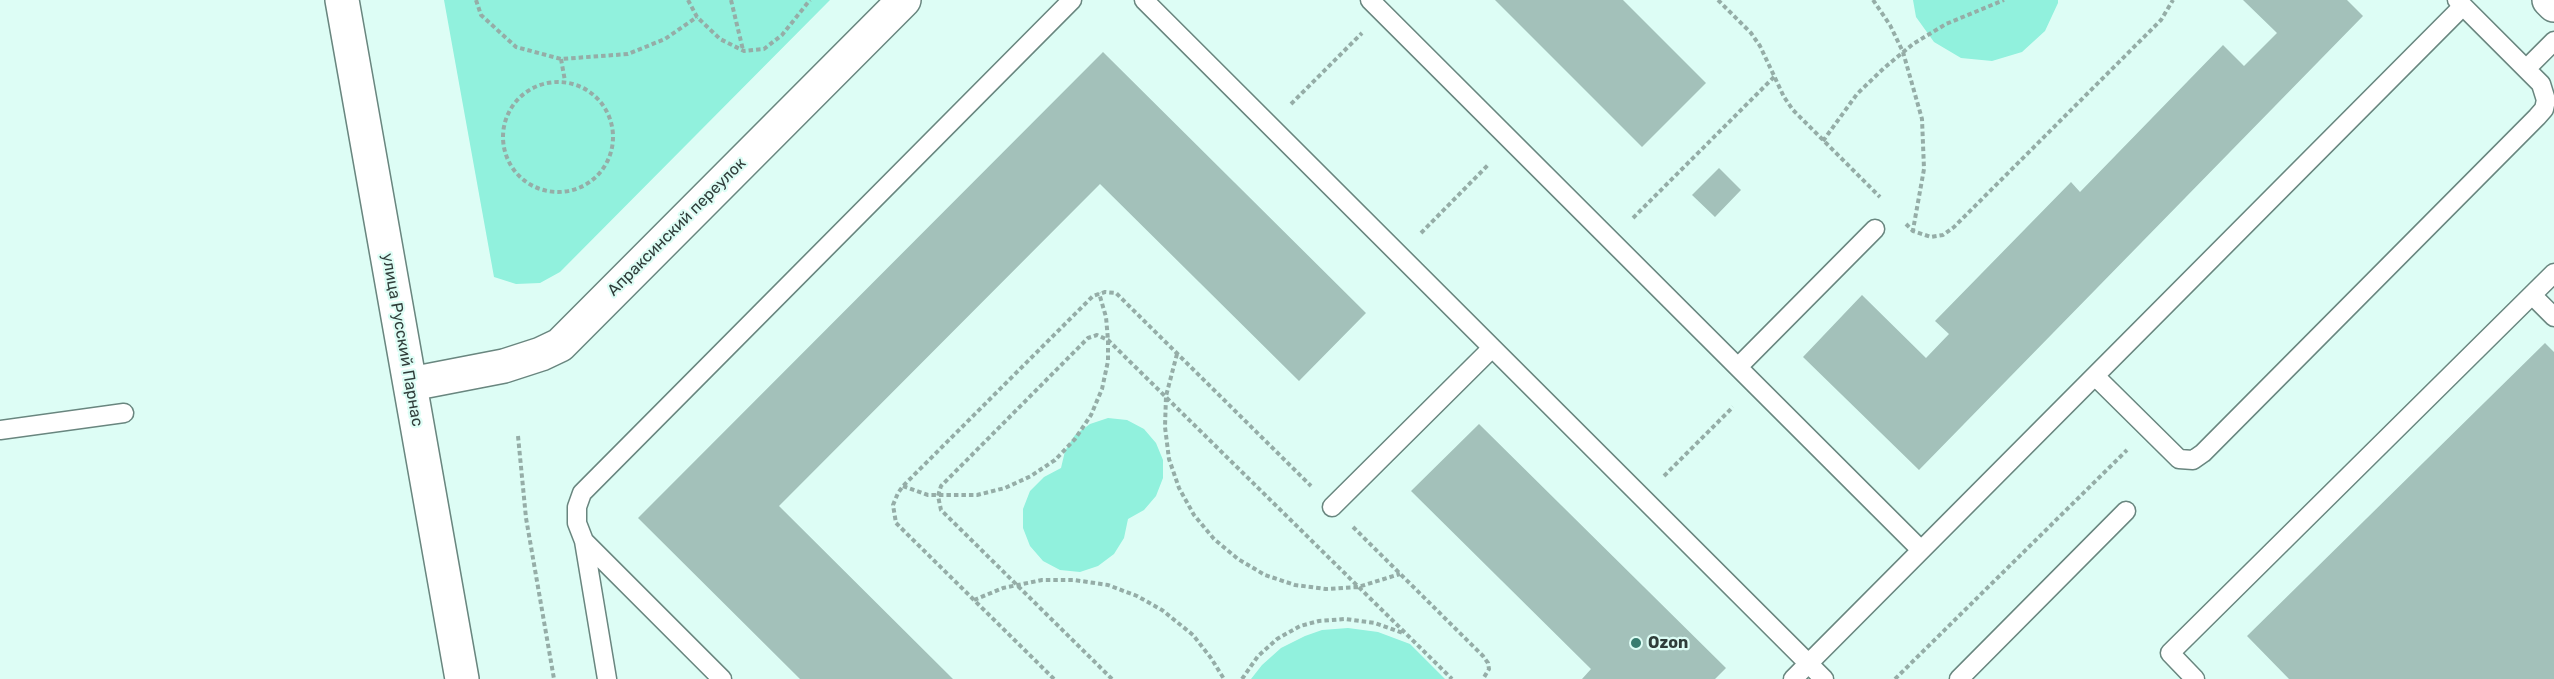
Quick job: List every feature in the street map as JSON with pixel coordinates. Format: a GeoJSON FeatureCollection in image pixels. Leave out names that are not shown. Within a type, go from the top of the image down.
{"type":"FeatureCollection","features":[{"type":"Feature","properties":{"kind":"street","name":"улица Русский Парнас"},"geometry":{"type":"LineString","coordinates":[[342,0],[462,679]]}},
{"type":"Feature","properties":{"kind":"street","name":"Апраксинский переулок"},"geometry":{"type":"LineString","coordinates":[[411,384],[504,366],[560,345],[904,0]]}},
{"type":"Feature","properties":{"kind":"street"},"geometry":{"type":"LineString","coordinates":[[2549,0],[2554,5]]}},
{"type":"Feature","properties":{"kind":"lane"},"geometry":{"type":"LineString","coordinates":[[607,679],[584,541],[577,523],[577,507],[582,493],[1072,0]]}},
{"type":"Feature","properties":{"kind":"lane"},"geometry":{"type":"LineString","coordinates":[[1144,0],[1824,679]]}},
{"type":"Feature","properties":{"kind":"lane"},"geometry":{"type":"LineString","coordinates":[[1793,679],[2095,376],[2460,3],[2541,84],[2546,93],[2544,109],[2538,117],[2204,453],[2193,460],[2179,459],[2095,376]]}},
{"type":"Feature","properties":{"kind":"lane"},"geometry":{"type":"LineString","coordinates":[[1376,6],[1921,550]]}},
{"type":"Feature","properties":{"kind":"lane"},"geometry":{"type":"LineString","coordinates":[[2526,69],[2554,41]]}},
{"type":"Feature","properties":{"kind":"lane"},"geometry":{"type":"LineString","coordinates":[[1738,367],[1875,229]]}},
{"type":"Feature","properties":{"kind":"lane"},"geometry":{"type":"LineString","coordinates":[[2194,679],[2170,653],[2554,273]]}},
{"type":"Feature","properties":{"kind":"lane"},"geometry":{"type":"LineString","coordinates":[[2532,295],[2554,317]]}},
{"type":"Feature","properties":{"kind":"lane"},"geometry":{"type":"LineString","coordinates":[[1332,507],[1491,348]]}},
{"type":"Feature","properties":{"kind":"lane"},"geometry":{"type":"LineString","coordinates":[[0,430],[124,413]]}},
{"type":"Feature","properties":{"kind":"lane"},"geometry":{"type":"LineString","coordinates":[[1959,679],[2126,511]]}},
{"type":"Feature","properties":{"kind":"lane"},"geometry":{"type":"LineString","coordinates":[[584,541],[722,679]]}},
{"type":"Feature","properties":{"kind":"path"},"geometry":{"type":"LineString","coordinates":[[476,0],[481,15],[516,47],[561,59],[628,54],[665,39],[697,17]]}},
{"type":"Feature","properties":{"kind":"path"},"geometry":{"type":"LineString","coordinates":[[688,0],[697,17],[720,39],[744,51],[764,49],[782,34],[810,0]]}},
{"type":"Feature","properties":{"kind":"path"},"geometry":{"type":"LineString","coordinates":[[731,0],[744,51]]}},
{"type":"Feature","properties":{"kind":"path"},"geometry":{"type":"LineString","coordinates":[[1718,0],[1750,33],[1767,58],[1793,110],[1885,203]]}},
{"type":"Feature","properties":{"kind":"path"},"geometry":{"type":"LineString","coordinates":[[1873,0],[1890,25],[1910,70],[1922,129],[1924,169],[1913,231]]}},
{"type":"Feature","properties":{"kind":"path"},"geometry":{"type":"LineString","coordinates":[[1823,141],[1857,94],[1903,52],[1946,24],[2004,0]]}},
{"type":"Feature","properties":{"kind":"path"},"geometry":{"type":"LineString","coordinates":[[1899,217],[1913,231],[1931,237],[1942,235],[1954,227],[2161,20],[2173,0]]}},
{"type":"Feature","properties":{"kind":"path"},"geometry":{"type":"LineString","coordinates":[[1269,125],[1376,6]]}},
{"type":"Feature","properties":{"kind":"path"},"geometry":{"type":"LineString","coordinates":[[561,59],[565,81]]}},
{"type":"Feature","properties":{"kind":"path"},"geometry":{"type":"LineString","coordinates":[[1611,240],[1775,76]]}},
{"type":"Feature","properties":{"kind":"path"},"geometry":{"type":"LineString","coordinates":[[565,81],[590,91],[608,111],[614,137],[607,163],[589,183],[564,192],[538,189],[516,174],[504,149],[504,123],[516,99],[539,84],[565,81]]}},
{"type":"Feature","properties":{"kind":"path"},"geometry":{"type":"LineString","coordinates":[[1399,255],[1512,141]]}},
{"type":"Feature","properties":{"kind":"path"},"geometry":{"type":"LineString","coordinates":[[903,486],[938,496],[977,495],[1005,488],[1032,476],[1055,460],[1076,439],[1091,415],[1102,389],[1108,361],[1108,340],[1104,307],[1099,293]]}},
{"type":"Feature","properties":{"kind":"path"},"geometry":{"type":"LineString","coordinates":[[1054,679],[896,523],[893,505],[903,486],[1087,300],[1099,293],[1116,293],[1483,656],[1489,669],[1483,679]]}},
{"type":"Feature","properties":{"kind":"path"},"geometry":{"type":"LineString","coordinates":[[1112,679],[941,510],[938,496],[941,486],[1088,338],[1097,335],[1108,340],[1166,396],[1452,679]]}},
{"type":"Feature","properties":{"kind":"path"},"geometry":{"type":"LineString","coordinates":[[1177,354],[1166,396],[1164,428],[1167,448],[1179,488],[1194,515],[1214,539],[1238,560],[1265,575],[1295,585],[1326,589],[1359,586],[1400,574]]}},
{"type":"Feature","properties":{"kind":"path"},"geometry":{"type":"LineString","coordinates":[[1642,498],[1755,384]]}},
{"type":"Feature","properties":{"kind":"path"},"geometry":{"type":"LineString","coordinates":[[1895,679],[2148,429]]}},
{"type":"Feature","properties":{"kind":"path"},"geometry":{"type":"LineString","coordinates":[[518,436],[526,518],[554,679]]}},
{"type":"Feature","properties":{"kind":"path"},"geometry":{"type":"LineString","coordinates":[[974,600],[1017,585],[1042,580],[1074,580],[1108,585],[1137,596],[1162,610],[1192,635],[1211,657],[1224,679]]}},
{"type":"Feature","properties":{"kind":"path"},"geometry":{"type":"LineString","coordinates":[[1242,679],[1258,656],[1277,639],[1310,623],[1345,619],[1375,623],[1407,634]]}},
{"type":"Feature","properties":{"kind":"green space"},"geometry":{"type":"Polygon","coordinates":[[[444,0],[830,0],[560,272],[540,283],[516,284],[494,277],[444,0]]]}},
{"type":"Feature","properties":{"kind":"green space"},"geometry":{"type":"Polygon","coordinates":[[[1913,0],[2058,0],[2058,3],[2045,31],[2022,52],[1992,61],[1961,58],[1934,42],[1916,17],[1913,0]]]}},
{"type":"Feature","properties":{"kind":"green space"},"geometry":{"type":"Polygon","coordinates":[[[1108,418],[1127,420],[1144,429],[1156,443],[1163,460],[1163,478],[1156,496],[1144,510],[1128,519],[1124,538],[1114,554],[1098,566],[1080,572],[1060,570],[1043,561],[1030,546],[1023,528],[1023,509],[1030,491],[1044,477],[1061,468],[1065,451],[1075,435],[1090,424],[1108,418]]]}},
{"type":"Feature","properties":{"kind":"green space"},"geometry":{"type":"Polygon","coordinates":[[[1348,628],[1378,632],[1410,644],[1445,679],[1251,679],[1262,665],[1281,648],[1322,630],[1348,628]]]}},
{"type":"Feature","properties":{"kind":"building"},"geometry":{"type":"Polygon","coordinates":[[[1495,0],[1623,0],[1706,83],[1642,147],[1495,0]]]}},
{"type":"Feature","properties":{"kind":"building"},"geometry":{"type":"Polygon","coordinates":[[[2243,0],[2347,0],[2363,16],[1919,470],[1803,357],[1862,295],[1926,358],[1949,334],[1935,321],[2071,182],[2080,192],[2223,45],[2244,66],[2277,33],[2243,0]]]}},
{"type":"Feature","properties":{"kind":"building"},"geometry":{"type":"Polygon","coordinates":[[[1103,52],[1366,313],[1299,381],[1100,184],[779,506],[953,679],[800,679],[638,518],[1103,52]]]}},
{"type":"Feature","properties":{"kind":"building"},"geometry":{"type":"Polygon","coordinates":[[[1719,168],[1741,190],[1715,217],[1692,195],[1719,168]]]}},
{"type":"Feature","properties":{"kind":"building"},"geometry":{"type":"Polygon","coordinates":[[[2545,343],[2554,352],[2554,679],[2289,679],[2247,636],[2545,343]]]}},
{"type":"Feature","properties":{"kind":"building"},"geometry":{"type":"Polygon","coordinates":[[[1479,424],[1726,668],[1715,679],[1582,679],[1591,669],[1411,491],[1479,424]]]}},
{"type":"Feature","properties":{"kind":"place","name":"Ozon"},"geometry":{"type":"Point","coordinates":[1636,643]}}]}
